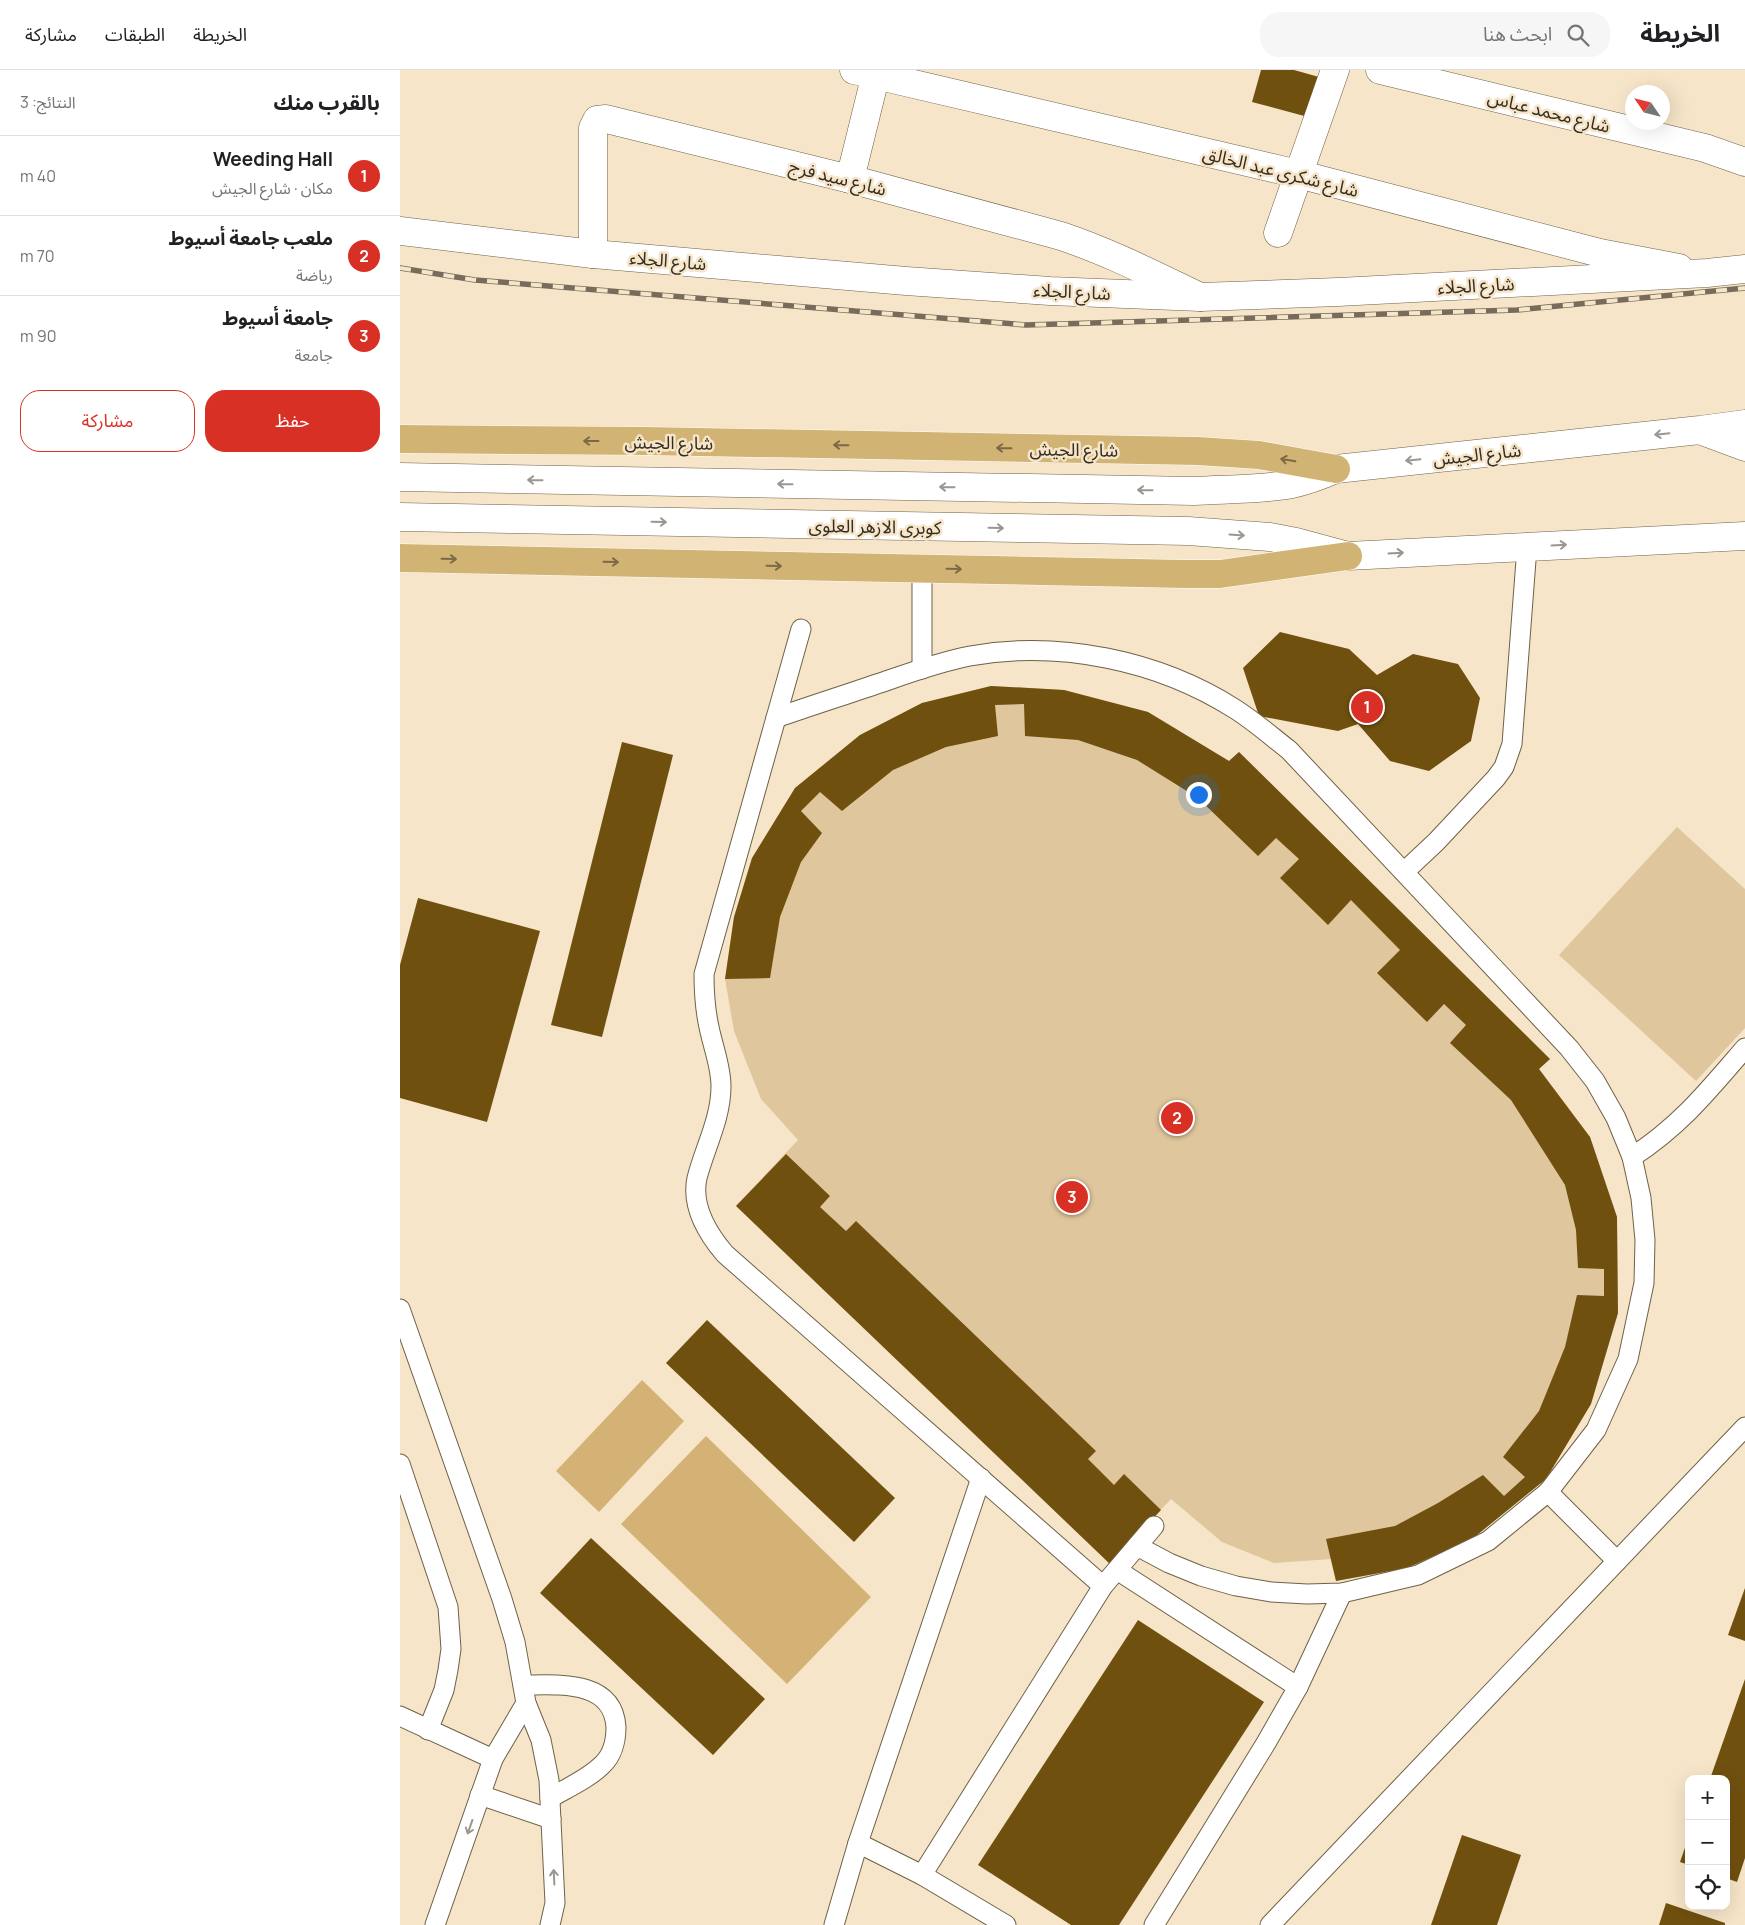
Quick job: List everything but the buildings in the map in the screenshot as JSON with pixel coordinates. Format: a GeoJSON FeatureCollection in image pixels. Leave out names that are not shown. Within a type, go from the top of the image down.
{"type":"FeatureCollection","features":[{"type":"Feature","properties":{"kind":"main road","name":"شارع الجيش"},"geometry":{"type":"LineString","coordinates":[[400,439],[656,441],[1198,451],[1259,456],[1336,468]]}},
{"type":"Feature","properties":{"kind":"main road"},"geometry":{"type":"LineString","coordinates":[[400,558],[1220,574],[1348,556]]}},
{"type":"Feature","properties":{"kind":"street"},"geometry":{"type":"LineString","coordinates":[[1278,233],[1335,70]]}},
{"type":"Feature","properties":{"kind":"street","name":"شارع محمد عباس"},"geometry":{"type":"LineString","coordinates":[[1380,70],[1705,148],[1745,162]]}},
{"type":"Feature","properties":{"kind":"street"},"geometry":{"type":"LineString","coordinates":[[850,179],[869,72]]}},
{"type":"Feature","properties":{"kind":"street","name":"شارع شكرى عبد الخالق"},"geometry":{"type":"LineString","coordinates":[[869,72],[1298,174],[1600,253],[1707,273]]}},
{"type":"Feature","properties":{"kind":"street","name":"شارع سيد فرج"},"geometry":{"type":"LineString","coordinates":[[593,254],[593,128],[597,120],[601,118],[850,179],[1091,246],[1200,297]]}},
{"type":"Feature","properties":{"kind":"street","name":"شارع الجلاء"},"geometry":{"type":"LineString","coordinates":[[400,231],[593,254],[906,281],[1050,291],[1200,297],[1338,292],[1707,273],[1745,269]]}},
{"type":"Feature","properties":{"kind":"street","name":"شارع الجيش"},"geometry":{"type":"LineString","coordinates":[[1336,468],[1745,424]]}},
{"type":"Feature","properties":{"kind":"street"},"geometry":{"type":"LineString","coordinates":[[1700,430],[1745,447]]}},
{"type":"Feature","properties":{"kind":"street"},"geometry":{"type":"LineString","coordinates":[[400,477],[1194,491],[1292,484],[1315,478],[1336,468]]}},
{"type":"Feature","properties":{"kind":"street","name":"كوبرى الازهر العلوى"},"geometry":{"type":"LineString","coordinates":[[400,517],[1188,532],[1270,537],[1348,556]]}},
{"type":"Feature","properties":{"kind":"street"},"geometry":{"type":"LineString","coordinates":[[1717,537],[1745,524]]}},
{"type":"Feature","properties":{"kind":"street"},"geometry":{"type":"LineString","coordinates":[[1348,556],[1745,536]]}},
{"type":"Feature","properties":{"kind":"lane"},"geometry":{"type":"LineString","coordinates":[[1404,872],[1436,842],[1496,778],[1509,756],[1512,744],[1527,547]]}},
{"type":"Feature","properties":{"kind":"lane"},"geometry":{"type":"LineString","coordinates":[[922,569],[922,668]]}},
{"type":"Feature","properties":{"kind":"lane"},"geometry":{"type":"LineString","coordinates":[[801,629],[704,974],[706,1012],[720,1072],[721,1098],[717,1119],[697,1180],[698,1204],[703,1222],[713,1240],[725,1254],[1103,1586]]}},
{"type":"Feature","properties":{"kind":"lane"},"geometry":{"type":"LineString","coordinates":[[776,718],[922,668],[971,656],[1005,652],[1039,651],[1108,658],[1140,666],[1204,692],[1262,728],[1289,750],[1569,1048],[1595,1081],[1616,1118],[1632,1157],[1641,1198],[1645,1240],[1644,1283],[1628,1359],[1596,1430],[1548,1492],[1488,1541],[1418,1576],[1342,1593],[1271,1592],[1236,1586],[1185,1569],[1137,1546]]}},
{"type":"Feature","properties":{"kind":"lane"},"geometry":{"type":"LineString","coordinates":[[1632,1157],[1668,1132],[1690,1112],[1745,1048]]}},
{"type":"Feature","properties":{"kind":"lane"},"geometry":{"type":"LineString","coordinates":[[400,1309],[502,1599],[515,1642],[524,1694],[541,1740],[549,1780],[550,1798],[555,1903],[550,1925]]}},
{"type":"Feature","properties":{"kind":"lane"},"geometry":{"type":"LineString","coordinates":[[1270,1925],[1745,1427]]}},
{"type":"Feature","properties":{"kind":"lane"},"geometry":{"type":"LineString","coordinates":[[400,1464],[408,1506],[448,1607],[450,1649],[444,1690],[428,1730]]}},
{"type":"Feature","properties":{"kind":"lane"},"geometry":{"type":"LineString","coordinates":[[834,1925],[858,1843],[980,1478]]}},
{"type":"Feature","properties":{"kind":"lane"},"geometry":{"type":"LineString","coordinates":[[1548,1492],[1617,1561]]}},
{"type":"Feature","properties":{"kind":"lane"},"geometry":{"type":"LineString","coordinates":[[922,1875],[1103,1586],[1154,1526]]}},
{"type":"Feature","properties":{"kind":"lane"},"geometry":{"type":"LineString","coordinates":[[1117,1570],[1298,1687]]}},
{"type":"Feature","properties":{"kind":"lane"},"geometry":{"type":"LineString","coordinates":[[1154,1925],[1266,1744],[1298,1687],[1342,1593]]}},
{"type":"Feature","properties":{"kind":"lane"},"geometry":{"type":"LineString","coordinates":[[524,1694],[564,1685],[586,1688],[599,1696],[610,1707],[615,1722],[616,1737],[612,1752],[602,1765],[550,1798]]}},
{"type":"Feature","properties":{"kind":"lane"},"geometry":{"type":"LineString","coordinates":[[435,1925],[493,1759],[524,1694]]}},
{"type":"Feature","properties":{"kind":"lane"},"geometry":{"type":"LineString","coordinates":[[400,1716],[493,1759]]}},
{"type":"Feature","properties":{"kind":"lane"},"geometry":{"type":"LineString","coordinates":[[480,1795],[551,1819]]}},
{"type":"Feature","properties":{"kind":"lane"},"geometry":{"type":"LineString","coordinates":[[858,1843],[922,1875],[1006,1925]]}},
{"type":"Feature","properties":{"kind":"lane"},"geometry":{"type":"LineString","coordinates":[[555,1903],[564,1925]]}},
{"type":"Feature","properties":{"kind":"shaded area"},"geometry":{"type":"Polygon","coordinates":[[[991,686],[1064,690],[1148,712],[1229,761],[1239,752],[1550,1059],[1539,1069],[1590,1137],[1617,1217],[1618,1313],[1591,1404],[1546,1479],[1472,1539],[1407,1568],[1336,1581],[1331,1559],[1274,1563],[1222,1542],[1171,1499],[1110,1564],[736,1206],[798,1140],[761,1099],[734,1031],[725,979],[734,917],[752,858],[795,788],[860,735],[922,703],[991,686]]]}},
{"type":"Feature","properties":{"kind":"shaded area"},"geometry":{"type":"Polygon","coordinates":[[[1677,827],[1745,889],[1745,1028],[1696,1081],[1559,955],[1677,827]]]}},
{"type":"Feature","properties":{"kind":"shaded area"},"geometry":{"type":"Polygon","coordinates":[[[642,1380],[684,1421],[599,1512],[556,1471],[642,1380]]]}},
{"type":"Feature","properties":{"kind":"shaded area"},"geometry":{"type":"Polygon","coordinates":[[[706,1436],[871,1597],[787,1684],[621,1524],[706,1436]]]}},
{"type":"Feature","properties":{"kind":"railway"},"geometry":{"type":"LineString","coordinates":[[400,268],[475,280],[1026,325],[1517,310],[1745,288]]}},
{"type":"Feature","properties":{"kind":"place","name":"Weeding Hall"},"geometry":{"type":"Point","coordinates":[1367,707]}},
{"type":"Feature","properties":{"kind":"place","name":"ملعب جامعة أسيوط"},"geometry":{"type":"Point","coordinates":[1177,1118]}},
{"type":"Feature","properties":{"kind":"place","name":"جامعة أسيوط"},"geometry":{"type":"Point","coordinates":[1072,1197]}}]}
